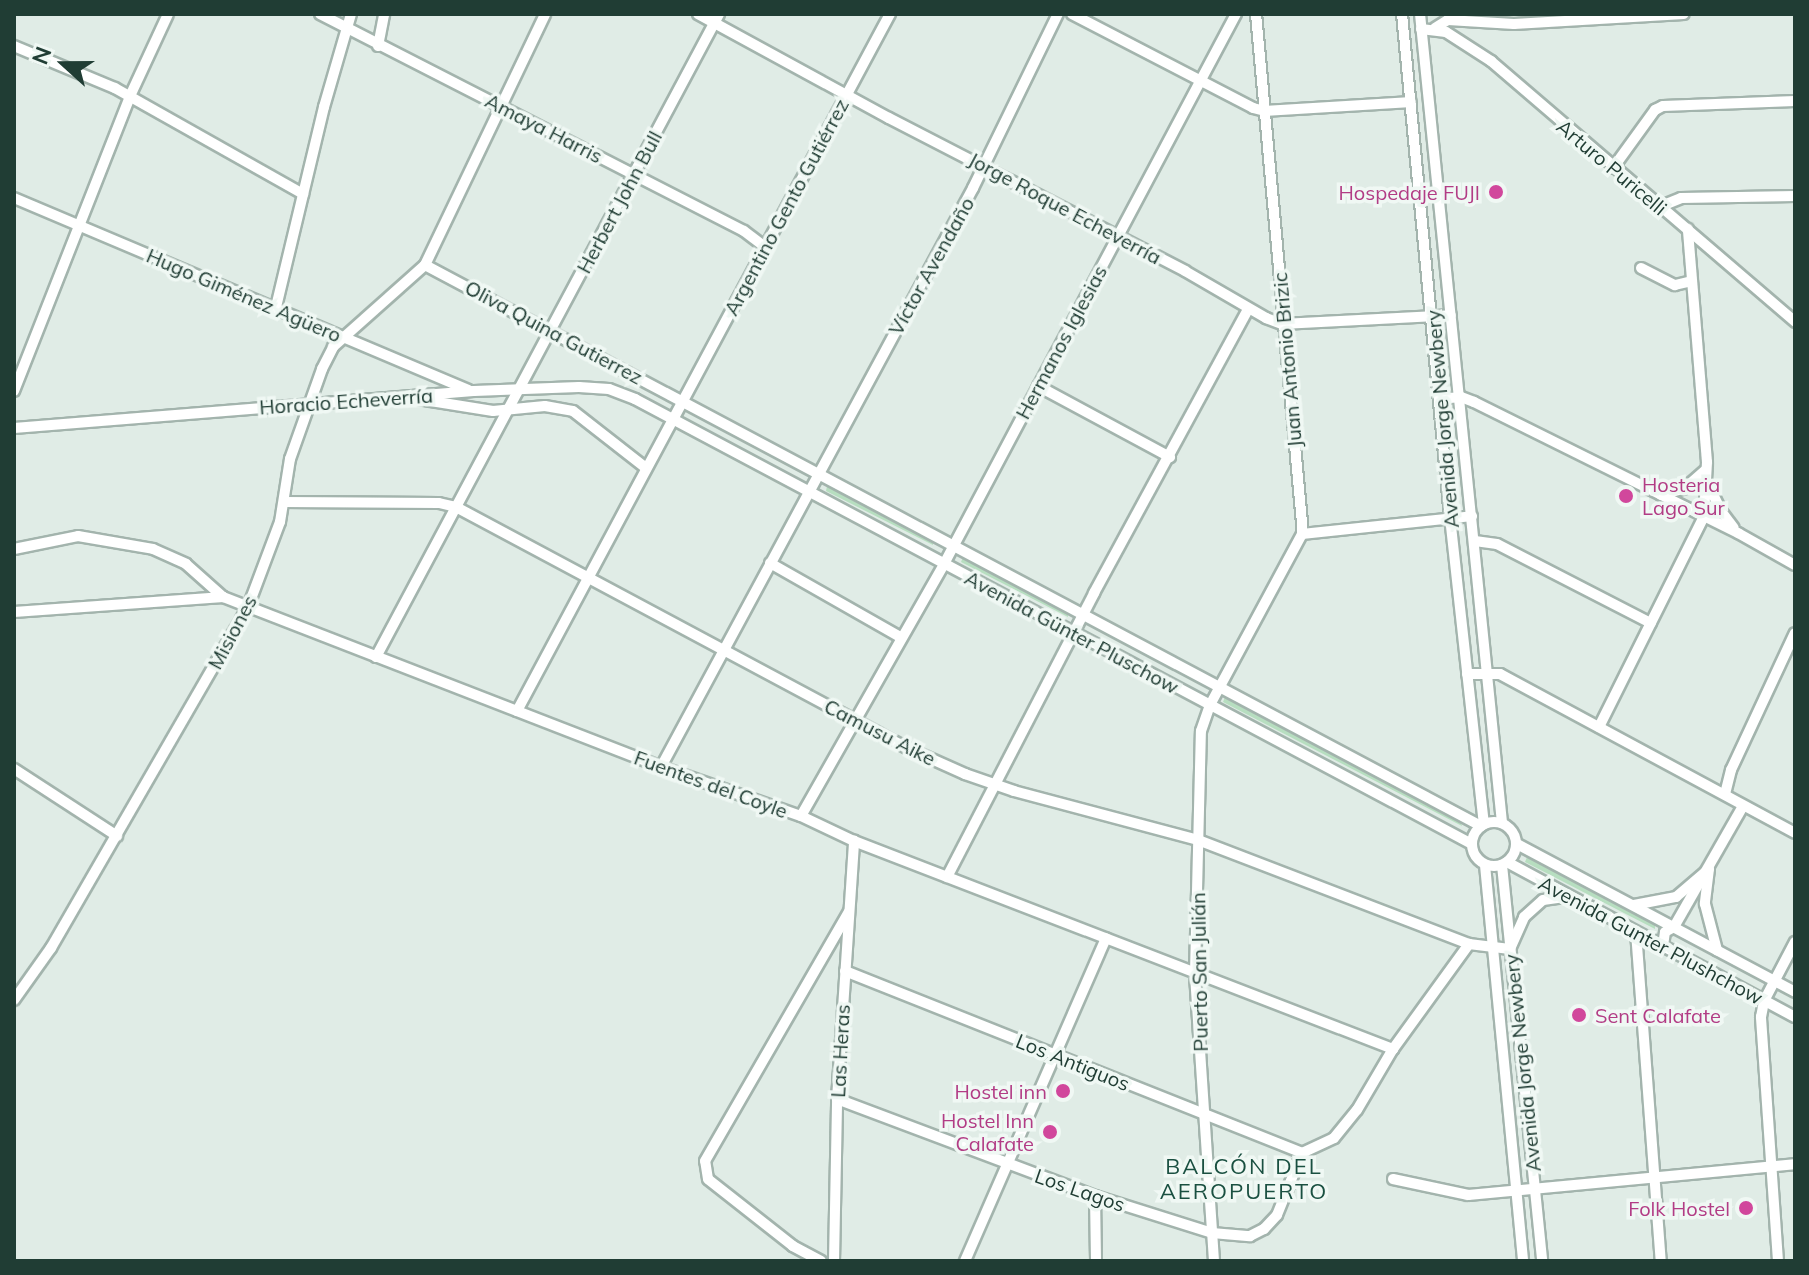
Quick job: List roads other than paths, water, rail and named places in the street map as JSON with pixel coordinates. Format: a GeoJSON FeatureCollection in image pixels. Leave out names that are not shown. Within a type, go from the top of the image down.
{"type":"FeatureCollection","features":[{"type":"Feature","properties":{"kind":"street"},"geometry":{"type":"LineString","coordinates":[[14,391],[130,96],[168,14]]}},
{"type":"Feature","properties":{"kind":"street","name":"Amaya Harris"},"geometry":{"type":"LineString","coordinates":[[320,14],[744,231],[765,247]]}},
{"type":"Feature","properties":{"kind":"street"},"geometry":{"type":"LineString","coordinates":[[276,307],[351,14]]}},
{"type":"Feature","properties":{"kind":"street"},"geometry":{"type":"LineString","coordinates":[[378,46],[384,14]]}},
{"type":"Feature","properties":{"kind":"street","name":"Misiones"},"geometry":{"type":"LineString","coordinates":[[14,1000],[51,948],[248,607],[284,502],[290,459],[322,369],[343,336],[409,283],[425,265],[545,14]]}},
{"type":"Feature","properties":{"kind":"street","name":"Jorge Roque Echeverría"},"geometry":{"type":"LineString","coordinates":[[698,14],[717,18],[846,95],[984,165],[1248,309],[1282,324],[1451,315]]}},
{"type":"Feature","properties":{"kind":"street","name":"Argentino Gento Gutiérrez"},"geometry":{"type":"LineString","coordinates":[[517,711],[890,14]]}},
{"type":"Feature","properties":{"kind":"street","name":"Víctor Avendaño"},"geometry":{"type":"LineString","coordinates":[[661,767],[984,165],[1058,14]]}},
{"type":"Feature","properties":{"kind":"street"},"geometry":{"type":"LineString","coordinates":[[1072,14],[1199,82],[1265,111],[1411,102]]}},
{"type":"Feature","properties":{"kind":"street","name":"Hermanos Iglesias"},"geometry":{"type":"LineString","coordinates":[[801,816],[944,564],[1236,14]]}},
{"type":"Feature","properties":{"kind":"street","name":"Juan Antonio Brizic"},"geometry":{"type":"LineString","coordinates":[[1256,14],[1302,534]]}},
{"type":"Feature","properties":{"kind":"street","name":"Avenida Jorge Newbery"},"geometry":{"type":"LineString","coordinates":[[1402,14],[1482,825]]}},
{"type":"Feature","properties":{"kind":"street","name":"Avenida Jorge Newbery"},"geometry":{"type":"LineString","coordinates":[[1420,14],[1502,823]]}},
{"type":"Feature","properties":{"kind":"street"},"geometry":{"type":"LineString","coordinates":[[1421,29],[1435,28],[1448,20],[1514,24],[1684,14]]}},
{"type":"Feature","properties":{"kind":"street","name":"Herbert John Bull"},"geometry":{"type":"LineString","coordinates":[[376,657],[717,18]]}},
{"type":"Feature","properties":{"kind":"street","name":"Arturo Puricelli"},"geometry":{"type":"LineString","coordinates":[[1435,28],[1491,61],[1795,322]]}},
{"type":"Feature","properties":{"kind":"street"},"geometry":{"type":"LineString","coordinates":[[14,46],[130,96],[303,194]]}},
{"type":"Feature","properties":{"kind":"street"},"geometry":{"type":"LineString","coordinates":[[1613,168],[1655,110],[1663,106],[1795,101]]}},
{"type":"Feature","properties":{"kind":"street"},"geometry":{"type":"LineString","coordinates":[[1659,207],[1681,198],[1795,196]]}},
{"type":"Feature","properties":{"kind":"street","name":"Hugo Giménez Agüero"},"geometry":{"type":"LineString","coordinates":[[14,198],[474,391]]}},
{"type":"Feature","properties":{"kind":"street"},"geometry":{"type":"LineString","coordinates":[[1599,727],[1704,516],[1706,473],[1688,229]]}},
{"type":"Feature","properties":{"kind":"street","name":"Oliva Quina Gutierrez"},"geometry":{"type":"LineString","coordinates":[[425,265],[682,400]]}},
{"type":"Feature","properties":{"kind":"street"},"geometry":{"type":"LineString","coordinates":[[1641,268],[1675,285],[1692,281]]}},
{"type":"Feature","properties":{"kind":"street"},"geometry":{"type":"LineString","coordinates":[[947,877],[1248,309]]}},
{"type":"Feature","properties":{"kind":"street"},"geometry":{"type":"LineString","coordinates":[[1038,386],[1170,457]]}},
{"type":"Feature","properties":{"kind":"street","name":"Horacio Echeverría"},"geometry":{"type":"LineString","coordinates":[[14,428],[311,402],[520,390],[609,389],[672,419]]}},
{"type":"Feature","properties":{"kind":"street"},"geometry":{"type":"LineString","coordinates":[[406,397],[477,410],[545,406],[573,411],[646,468]]}},
{"type":"Feature","properties":{"kind":"street"},"geometry":{"type":"LineString","coordinates":[[1439,399],[1461,397],[1738,533],[1795,565]]}},
{"type":"Feature","properties":{"kind":"street","name":"Avenida Günter Pluschow"},"geometry":{"type":"LineString","coordinates":[[682,400],[1482,825]]}},
{"type":"Feature","properties":{"kind":"street","name":"Avenida Günter Pluschow"},"geometry":{"type":"LineString","coordinates":[[672,419],[1472,844]]}},
{"type":"Feature","properties":{"kind":"street"},"geometry":{"type":"LineString","coordinates":[[1661,495],[1685,488],[1706,473]]}},
{"type":"Feature","properties":{"kind":"street"},"geometry":{"type":"LineString","coordinates":[[1706,473],[1721,511],[1738,533]]}},
{"type":"Feature","properties":{"kind":"street","name":"Camusu Aike"},"geometry":{"type":"LineString","coordinates":[[284,502],[439,503],[456,507],[725,648],[907,748],[995,786],[1198,840],[1469,944],[1510,949]]}},
{"type":"Feature","properties":{"kind":"street"},"geometry":{"type":"LineString","coordinates":[[1220,687],[1302,534],[1472,516]]}},
{"type":"Feature","properties":{"kind":"street"},"geometry":{"type":"LineString","coordinates":[[14,549],[78,536],[153,549],[186,564],[223,597]]}},
{"type":"Feature","properties":{"kind":"street"},"geometry":{"type":"LineString","coordinates":[[1475,541],[1497,544],[1651,623]]}},
{"type":"Feature","properties":{"kind":"street"},"geometry":{"type":"LineString","coordinates":[[770,563],[900,637]]}},
{"type":"Feature","properties":{"kind":"street","name":"Fuentes del Coyle"},"geometry":{"type":"LineString","coordinates":[[14,612],[223,597],[661,767],[801,816],[854,841],[1393,1049]]}},
{"type":"Feature","properties":{"kind":"street"},"geometry":{"type":"LineString","coordinates":[[1725,794],[1731,770],[1795,633]]}},
{"type":"Feature","properties":{"kind":"street"},"geometry":{"type":"LineString","coordinates":[[1467,674],[1500,674],[1795,833]]}},
{"type":"Feature","properties":{"kind":"street","name":"Puerto San Julián"},"geometry":{"type":"LineString","coordinates":[[1214,1261],[1195,973],[1201,731],[1220,687]]}},
{"type":"Feature","properties":{"kind":"street"},"geometry":{"type":"LineString","coordinates":[[14,769],[117,836]]}},
{"type":"Feature","properties":{"kind":"street"},"geometry":{"type":"LineString","coordinates":[[1663,946],[1662,937],[1674,927],[1743,806]]}},
{"type":"Feature","properties":{"kind":"street"},"geometry":{"type":"LineString","coordinates":[[1502,823],[1513,831],[1517,844],[1505,864],[1485,865],[1476,857],[1472,844],[1482,825],[1502,823]]}},
{"type":"Feature","properties":{"kind":"street","name":"Las Heras"},"geometry":{"type":"LineString","coordinates":[[834,1261],[837,1099],[854,841]]}},
{"type":"Feature","properties":{"kind":"street","name":"Avenida Gunter Plushchow"},"geometry":{"type":"LineString","coordinates":[[1517,844],[1795,992]]}},
{"type":"Feature","properties":{"kind":"street","name":"Avenida Jorge Newbery"},"geometry":{"type":"LineString","coordinates":[[1505,864],[1510,949],[1542,1261]]}},
{"type":"Feature","properties":{"kind":"street","name":"Avenida Gunter Plushchow"},"geometry":{"type":"LineString","coordinates":[[1505,864],[1795,1017]]}},
{"type":"Feature","properties":{"kind":"street","name":"Avenida Jorge Newbery"},"geometry":{"type":"LineString","coordinates":[[1485,865],[1523,1261]]}},
{"type":"Feature","properties":{"kind":"street"},"geometry":{"type":"LineString","coordinates":[[1632,905],[1658,903],[1676,897],[1709,869]]}},
{"type":"Feature","properties":{"kind":"street"},"geometry":{"type":"LineString","coordinates":[[1709,869],[1705,904],[1717,950]]}},
{"type":"Feature","properties":{"kind":"street"},"geometry":{"type":"LineString","coordinates":[[1510,949],[1524,917],[1533,908],[1543,900],[1570,896]]}},
{"type":"Feature","properties":{"kind":"street"},"geometry":{"type":"LineString","coordinates":[[821,1261],[793,1246],[708,1179],[705,1161],[849,912]]}},
{"type":"Feature","properties":{"kind":"street"},"geometry":{"type":"LineString","coordinates":[[1636,932],[1661,1261]]}},
{"type":"Feature","properties":{"kind":"street"},"geometry":{"type":"LineString","coordinates":[[965,1261],[1106,939]]}},
{"type":"Feature","properties":{"kind":"street"},"geometry":{"type":"LineString","coordinates":[[1778,1261],[1761,1017],[1764,1001],[1795,942]]}},
{"type":"Feature","properties":{"kind":"street"},"geometry":{"type":"LineString","coordinates":[[1693,963],[1705,957],[1704,943]]}},
{"type":"Feature","properties":{"kind":"street"},"geometry":{"type":"LineString","coordinates":[[1302,1153],[1334,1138],[1357,1110],[1393,1049],[1469,944]]}},
{"type":"Feature","properties":{"kind":"street","name":"Los Antiguos"},"geometry":{"type":"LineString","coordinates":[[845,971],[1302,1153]]}},
{"type":"Feature","properties":{"kind":"street","name":"Los Lagos"},"geometry":{"type":"LineString","coordinates":[[837,1099],[1095,1196],[1212,1233],[1250,1236],[1264,1229],[1277,1215],[1302,1153]]}},
{"type":"Feature","properties":{"kind":"street"},"geometry":{"type":"LineString","coordinates":[[1393,1179],[1468,1195],[1795,1164]]}},
{"type":"Feature","properties":{"kind":"street"},"geometry":{"type":"LineString","coordinates":[[1095,1196],[1096,1261]]}},
{"type":"Feature","properties":{"kind":"place","name":"Hospedaje FUJI"},"geometry":{"type":"Point","coordinates":[1496,192]}},
{"type":"Feature","properties":{"kind":"place","name":"Hosteria Lago Sur"},"geometry":{"type":"Point","coordinates":[1626,496]}},
{"type":"Feature","properties":{"kind":"place","name":"Sent Calafate"},"geometry":{"type":"Point","coordinates":[1579,1015]}},
{"type":"Feature","properties":{"kind":"place","name":"Hostel inn"},"geometry":{"type":"Point","coordinates":[1063,1091]}},
{"type":"Feature","properties":{"kind":"place","name":"Hostel Inn Calafate"},"geometry":{"type":"Point","coordinates":[1050,1132]}},
{"type":"Feature","properties":{"kind":"place","name":"Folk Hostel"},"geometry":{"type":"Point","coordinates":[1746,1208]}},
{"type":"Feature","properties":{"kind":"district","name":"BALCÓN DEL AEROPUERTO"},"geometry":{"type":"Point","coordinates":[1244,1178]}}]}
